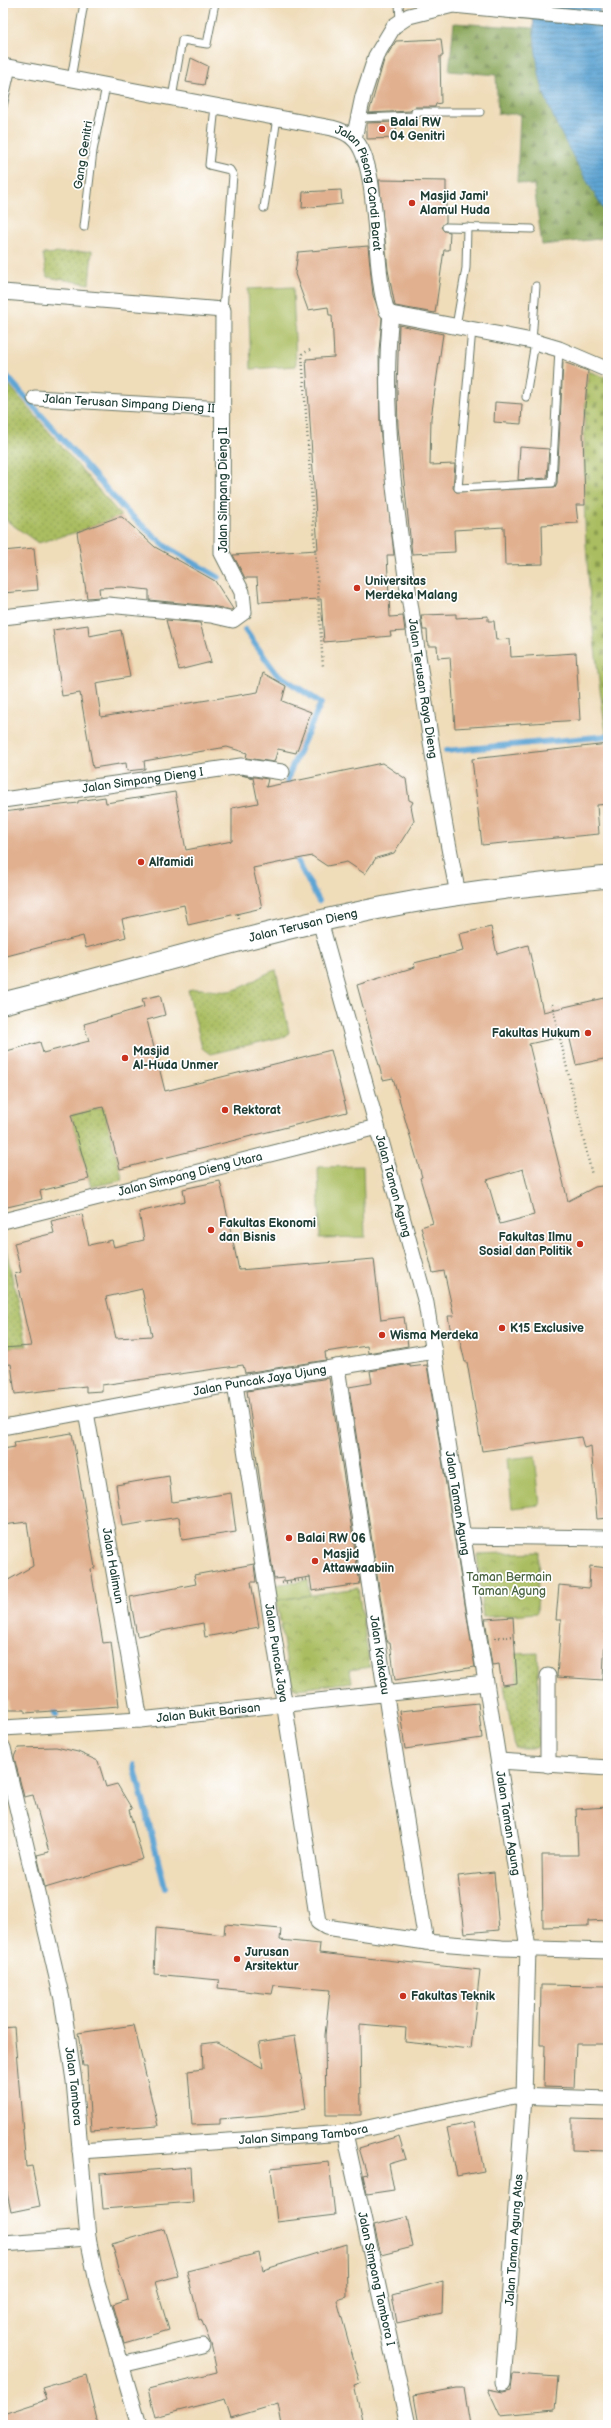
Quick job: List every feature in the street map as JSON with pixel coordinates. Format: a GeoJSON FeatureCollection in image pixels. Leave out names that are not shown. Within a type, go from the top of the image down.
{"type":"FeatureCollection","features":[{"type":"Feature","properties":{"kind":"street"},"geometry":{"type":"LineString","coordinates":[[354,139],[376,56],[385,39],[400,21],[419,12],[453,4],[516,12],[608,20]]}},
{"type":"Feature","properties":{"kind":"street","name":"Jalan Pisang Candi Barat"},"geometry":{"type":"LineString","coordinates":[[8,67],[332,128],[354,139],[366,159],[376,224],[386,309],[391,314]]}},
{"type":"Feature","properties":{"kind":"street"},"geometry":{"type":"LineString","coordinates":[[3,292],[223,310]]}},
{"type":"Feature","properties":{"kind":"street","name":"Jalan Simpang Dieng II"},"geometry":{"type":"LineString","coordinates":[[3,617],[108,605],[211,616],[233,620],[239,618],[244,612],[242,592],[222,552],[223,310]]}},
{"type":"Feature","properties":{"kind":"street"},"geometry":{"type":"LineString","coordinates":[[391,314],[533,342],[559,349],[608,370]]}},
{"type":"Feature","properties":{"kind":"street","name":"Jalan Terusan Raya Dieng"},"geometry":{"type":"LineString","coordinates":[[391,314],[388,350],[389,422],[400,536],[438,784],[458,894]]}},
{"type":"Feature","properties":{"kind":"street","name":"Jalan Terusan Simpang Dieng II"},"geometry":{"type":"LineString","coordinates":[[36,398],[223,409]]}},
{"type":"Feature","properties":{"kind":"street","name":"Jalan Simpang Dieng I"},"geometry":{"type":"LineString","coordinates":[[3,800],[241,766],[282,772]]}},
{"type":"Feature","properties":{"kind":"street","name":"Jalan Terusan Dieng"},"geometry":{"type":"LineString","coordinates":[[3,1003],[320,921],[458,894],[608,877]]}},
{"type":"Feature","properties":{"kind":"street","name":"Jalan Taman Agung"},"geometry":{"type":"LineString","coordinates":[[320,921],[426,1303],[528,1948],[524,2096]]}},
{"type":"Feature","properties":{"kind":"street","name":"Jalan Simpang Dieng Utara"},"geometry":{"type":"LineString","coordinates":[[3,1220],[378,1127]]}},
{"type":"Feature","properties":{"kind":"street","name":"Jalan Puncak Jaya Ujung"},"geometry":{"type":"LineString","coordinates":[[3,1428],[236,1384],[434,1352]]}},
{"type":"Feature","properties":{"kind":"street","name":"Jalan Krakatau"},"geometry":{"type":"LineString","coordinates":[[337,1367],[386,1695],[426,1942]]}},
{"type":"Feature","properties":{"kind":"street","name":"Jalan Puncak Jaya"},"geometry":{"type":"LineString","coordinates":[[236,1384],[268,1585],[318,1922],[326,1927],[426,1942]]}},
{"type":"Feature","properties":{"kind":"street","name":"Jalan Halimun"},"geometry":{"type":"LineString","coordinates":[[86,1412],[140,1720]]}},
{"type":"Feature","properties":{"kind":"street"},"geometry":{"type":"LineString","coordinates":[[462,1536],[608,1538]]}},
{"type":"Feature","properties":{"kind":"street"},"geometry":{"type":"LineString","coordinates":[[548,1676],[548,1765]]}},
{"type":"Feature","properties":{"kind":"street","name":"Jalan Bukit Barisan"},"geometry":{"type":"LineString","coordinates":[[3,1728],[140,1720],[386,1695],[485,1683]]}},
{"type":"Feature","properties":{"kind":"street","name":"Jalan Tambora"},"geometry":{"type":"LineString","coordinates":[[3,1748],[62,1999],[74,2081],[88,2238],[97,2282],[139,2425]]}},
{"type":"Feature","properties":{"kind":"street"},"geometry":{"type":"LineString","coordinates":[[499,1761],[608,1768]]}},
{"type":"Feature","properties":{"kind":"street"},"geometry":{"type":"LineString","coordinates":[[426,1942],[502,1948],[608,1951]]}},
{"type":"Feature","properties":{"kind":"street","name":"Jalan Simpang Tambora"},"geometry":{"type":"LineString","coordinates":[[80,2151],[345,2133],[514,2096],[608,2099]]}},
{"type":"Feature","properties":{"kind":"street","name":"Jalan Taman Agung Atas"},"geometry":{"type":"LineString","coordinates":[[503,2383],[524,2096]]}},
{"type":"Feature","properties":{"kind":"street","name":"Jalan Simpang Tambora I"},"geometry":{"type":"LineString","coordinates":[[345,2133],[408,2425]]}},
{"type":"Feature","properties":{"kind":"street"},"geometry":{"type":"LineString","coordinates":[[3,2244],[88,2238]]}},
{"type":"Feature","properties":{"kind":"street"},"geometry":{"type":"LineString","coordinates":[[121,2365],[202,2346]]}},
{"type":"Feature","properties":{"kind":"lane"},"geometry":{"type":"LineString","coordinates":[[71,79],[84,3]]}},
{"type":"Feature","properties":{"kind":"lane"},"geometry":{"type":"LineString","coordinates":[[172,98],[182,40],[208,44],[215,3]]}},
{"type":"Feature","properties":{"kind":"lane"},"geometry":{"type":"LineString","coordinates":[[399,3],[400,21]]}},
{"type":"Feature","properties":{"kind":"lane"},"geometry":{"type":"LineString","coordinates":[[3,106],[8,67]]}},
{"type":"Feature","properties":{"kind":"lane","name":"Gang Genitri"},"geometry":{"type":"LineString","coordinates":[[84,227],[93,151],[106,86]]}},
{"type":"Feature","properties":{"kind":"lane"},"geometry":{"type":"LineString","coordinates":[[215,106],[209,165],[230,170],[233,175],[223,310]]}},
{"type":"Feature","properties":{"kind":"lane"},"geometry":{"type":"LineString","coordinates":[[359,118],[414,116],[415,112],[480,112]]}},
{"type":"Feature","properties":{"kind":"lane"},"geometry":{"type":"LineString","coordinates":[[264,208],[276,117]]}},
{"type":"Feature","properties":{"kind":"lane"},"geometry":{"type":"LineString","coordinates":[[446,227],[532,229]]}},
{"type":"Feature","properties":{"kind":"lane"},"geometry":{"type":"LineString","coordinates":[[456,326],[466,268],[467,227]]}},
{"type":"Feature","properties":{"kind":"lane"},"geometry":{"type":"LineString","coordinates":[[526,397],[533,342],[536,286]]}},
{"type":"Feature","properties":{"kind":"lane"},"geometry":{"type":"LineString","coordinates":[[472,329],[458,488],[552,483],[559,349]]}},
{"type":"Feature","properties":{"kind":"path"},"geometry":{"type":"LineString","coordinates":[[310,350],[302,354],[323,667]]}},
{"type":"Feature","properties":{"kind":"path"},"geometry":{"type":"LineString","coordinates":[[552,1004],[592,1175]]}},
{"type":"Feature","properties":{"kind":"path"},"geometry":{"type":"LineString","coordinates":[[268,1585],[309,1579]]}},
{"type":"Feature","properties":{"kind":"green space"},"geometry":{"type":"Polygon","coordinates":[[[454,23],[533,28],[544,93],[568,145],[608,218],[608,234],[599,239],[542,245],[534,186],[517,182],[520,114],[498,114],[496,75],[449,71],[454,23]]]}},
{"type":"Feature","properties":{"kind":"green space"},"geometry":{"type":"Polygon","coordinates":[[[92,251],[89,284],[47,277],[43,254],[92,251]]]}},
{"type":"Feature","properties":{"kind":"green space"},"geometry":{"type":"Polygon","coordinates":[[[293,287],[296,366],[251,369],[248,289],[293,287]]]}},
{"type":"Feature","properties":{"kind":"green space"},"geometry":{"type":"Polygon","coordinates":[[[588,371],[608,378],[608,733],[606,733],[594,643],[586,552],[584,461],[588,371]]]}},
{"type":"Feature","properties":{"kind":"green space"},"geometry":{"type":"Polygon","coordinates":[[[3,378],[121,516],[77,532],[38,543],[3,518],[3,378]]]}},
{"type":"Feature","properties":{"kind":"green space"},"geometry":{"type":"Polygon","coordinates":[[[276,970],[289,1032],[286,1036],[210,1054],[202,1048],[188,990],[235,990],[276,970]]]}},
{"type":"Feature","properties":{"kind":"green space"},"geometry":{"type":"Polygon","coordinates":[[[103,1107],[123,1180],[91,1187],[71,1115],[103,1107]]]}},
{"type":"Feature","properties":{"kind":"green space"},"geometry":{"type":"Polygon","coordinates":[[[363,1166],[365,1237],[320,1238],[318,1167],[363,1166]]]}},
{"type":"Feature","properties":{"kind":"green space"},"geometry":{"type":"Polygon","coordinates":[[[3,1235],[27,1346],[3,1348],[3,1235]]]}},
{"type":"Feature","properties":{"kind":"green space"},"geometry":{"type":"Polygon","coordinates":[[[535,1456],[540,1505],[512,1508],[507,1459],[535,1456]]]}},
{"type":"Feature","properties":{"kind":"green space","name":"Taman Bermain Taman Agung"},"geometry":{"type":"Polygon","coordinates":[[[539,1552],[537,1613],[483,1617],[477,1554],[539,1552]]]}},
{"type":"Feature","properties":{"kind":"green space"},"geometry":{"type":"Polygon","coordinates":[[[308,1580],[310,1595],[277,1600],[275,1585],[308,1580]]]}},
{"type":"Feature","properties":{"kind":"green space"},"geometry":{"type":"Polygon","coordinates":[[[358,1588],[370,1667],[350,1670],[352,1682],[298,1689],[293,1687],[289,1679],[277,1600],[358,1588]]]}},
{"type":"Feature","properties":{"kind":"green space"},"geometry":{"type":"Polygon","coordinates":[[[538,1653],[539,1744],[536,1748],[515,1748],[504,1685],[517,1683],[514,1654],[538,1653]]]}},
{"type":"Feature","properties":{"kind":"water"},"geometry":{"type":"Polygon","coordinates":[[[533,3],[598,3],[608,43],[608,218],[565,141],[544,93],[536,49],[533,3]]]}},
{"type":"Feature","properties":{"kind":"building"},"geometry":{"type":"Polygon","coordinates":[[[441,39],[443,56],[440,56],[441,103],[436,104],[435,107],[415,107],[410,111],[369,113],[384,60],[396,41],[441,39]]]}},
{"type":"Feature","properties":{"kind":"building"},"geometry":{"type":"Polygon","coordinates":[[[191,58],[208,66],[204,85],[186,82],[191,58]]]}},
{"type":"Feature","properties":{"kind":"building","name":"Balai RW 04 Genitri"},"geometry":{"type":"Polygon","coordinates":[[[396,122],[397,138],[367,139],[367,123],[396,122]]]}},
{"type":"Feature","properties":{"kind":"building"},"geometry":{"type":"Polygon","coordinates":[[[379,180],[446,181],[446,222],[441,227],[444,231],[450,232],[449,250],[444,250],[435,313],[395,306],[388,270],[379,180]]]}},
{"type":"Feature","properties":{"kind":"building"},"geometry":{"type":"Polygon","coordinates":[[[341,190],[342,204],[302,208],[303,192],[341,190]]]}},
{"type":"Feature","properties":{"kind":"building"},"geometry":{"type":"Polygon","coordinates":[[[368,246],[373,295],[382,318],[379,351],[380,428],[394,555],[387,555],[390,617],[403,616],[405,631],[390,632],[391,636],[324,642],[321,599],[259,602],[257,578],[245,578],[233,555],[318,550],[306,359],[334,357],[332,315],[329,315],[328,307],[308,310],[295,274],[298,252],[368,246]]]}},
{"type":"Feature","properties":{"kind":"building"},"geometry":{"type":"Polygon","coordinates":[[[399,325],[443,334],[431,418],[430,465],[455,464],[453,488],[456,492],[555,487],[557,483],[563,362],[588,371],[583,430],[585,505],[576,505],[578,523],[542,525],[543,564],[505,565],[504,527],[454,530],[455,552],[412,554],[398,427],[397,389],[399,325]]]}},
{"type":"Feature","properties":{"kind":"building"},"geometry":{"type":"Polygon","coordinates":[[[495,402],[522,404],[521,424],[494,422],[495,402]]]}},
{"type":"Feature","properties":{"kind":"building"},"geometry":{"type":"Polygon","coordinates":[[[520,447],[549,449],[547,478],[518,480],[520,447]]]}},
{"type":"Feature","properties":{"kind":"building"},"geometry":{"type":"Polygon","coordinates":[[[118,517],[122,517],[155,547],[215,581],[233,609],[231,610],[212,606],[149,600],[149,590],[122,587],[99,588],[100,597],[87,598],[77,532],[118,517]]]}},
{"type":"Feature","properties":{"kind":"building"},"geometry":{"type":"Polygon","coordinates":[[[34,548],[38,590],[3,593],[3,551],[34,548]]]}},
{"type":"Feature","properties":{"kind":"building"},"geometry":{"type":"Polygon","coordinates":[[[456,614],[456,618],[488,616],[488,621],[494,621],[496,640],[510,639],[511,657],[576,653],[580,720],[455,728],[450,657],[438,658],[437,646],[428,646],[427,630],[423,630],[421,615],[456,614]]]}},
{"type":"Feature","properties":{"kind":"building"},"geometry":{"type":"Polygon","coordinates":[[[166,620],[200,623],[211,662],[179,670],[166,620]]]}},
{"type":"Feature","properties":{"kind":"building"},"geometry":{"type":"Polygon","coordinates":[[[88,625],[89,636],[121,630],[130,677],[96,683],[101,717],[258,692],[263,673],[286,686],[282,701],[311,712],[296,753],[278,749],[274,762],[246,758],[247,753],[227,747],[144,761],[145,769],[127,771],[126,763],[93,768],[80,693],[62,696],[53,630],[88,625]]]}},
{"type":"Feature","properties":{"kind":"building"},"geometry":{"type":"Polygon","coordinates":[[[608,744],[608,804],[597,805],[599,834],[482,845],[472,759],[608,744]]]}},
{"type":"Feature","properties":{"kind":"building"},"geometry":{"type":"Polygon","coordinates":[[[382,763],[406,779],[409,800],[413,802],[411,806],[414,821],[394,853],[376,858],[365,874],[347,862],[327,866],[312,856],[253,868],[262,908],[188,925],[184,905],[122,919],[126,937],[86,948],[83,936],[3,957],[3,812],[78,803],[78,801],[105,797],[106,803],[175,792],[186,850],[232,841],[232,808],[258,803],[253,778],[241,775],[268,779],[266,787],[382,763]]]}},
{"type":"Feature","properties":{"kind":"building"},"geometry":{"type":"Polygon","coordinates":[[[491,927],[497,954],[528,945],[543,1012],[608,997],[608,1058],[576,1065],[569,1035],[529,1044],[568,1201],[595,1187],[608,1185],[608,1518],[597,1519],[591,1446],[584,1448],[581,1437],[482,1451],[467,1362],[465,1362],[458,1332],[451,1333],[448,1316],[454,1316],[444,1271],[433,1273],[421,1227],[433,1223],[420,1178],[422,1177],[393,1078],[383,1080],[357,985],[415,967],[414,963],[463,951],[459,934],[491,927]],[[523,1169],[487,1180],[500,1224],[534,1215],[523,1169]]]}},
{"type":"Feature","properties":{"kind":"building"},"geometry":{"type":"Polygon","coordinates":[[[160,995],[165,1015],[147,1020],[165,1091],[331,1050],[347,1112],[120,1169],[103,1107],[71,1115],[89,1179],[40,1191],[42,1199],[3,1208],[3,1052],[40,1042],[43,1053],[89,1041],[84,1024],[144,1007],[142,999],[160,995]]]}},
{"type":"Feature","properties":{"kind":"building"},"geometry":{"type":"Polygon","coordinates":[[[220,1181],[239,1270],[374,1259],[381,1320],[404,1317],[408,1346],[368,1353],[367,1346],[325,1352],[326,1360],[245,1373],[243,1365],[102,1385],[102,1391],[86,1392],[86,1386],[15,1394],[11,1364],[3,1365],[3,1348],[31,1346],[15,1274],[21,1272],[14,1243],[54,1233],[51,1221],[82,1214],[89,1245],[112,1240],[114,1247],[144,1240],[139,1212],[185,1201],[183,1189],[220,1181]],[[142,1289],[106,1297],[116,1338],[152,1336],[142,1289]]]}},
{"type":"Feature","properties":{"kind":"building"},"geometry":{"type":"Polygon","coordinates":[[[410,1364],[410,1367],[427,1365],[475,1667],[395,1680],[390,1642],[387,1642],[349,1387],[372,1383],[370,1371],[410,1364]]]}},
{"type":"Feature","properties":{"kind":"building"},"geometry":{"type":"Polygon","coordinates":[[[329,1378],[360,1584],[312,1591],[310,1577],[284,1581],[284,1578],[274,1579],[247,1391],[329,1378]]]}},
{"type":"Feature","properties":{"kind":"building"},"geometry":{"type":"Polygon","coordinates":[[[72,1433],[95,1568],[91,1569],[103,1643],[111,1642],[119,1706],[25,1713],[25,1710],[9,1710],[8,1700],[3,1700],[3,1583],[33,1566],[27,1522],[3,1525],[3,1449],[15,1447],[14,1442],[72,1433]]]}},
{"type":"Feature","properties":{"kind":"building"},"geometry":{"type":"Polygon","coordinates":[[[169,1476],[172,1502],[231,1493],[236,1532],[182,1540],[179,1517],[122,1526],[116,1485],[169,1476]]]}},
{"type":"Feature","properties":{"kind":"building"},"geometry":{"type":"Polygon","coordinates":[[[254,1564],[256,1582],[251,1582],[259,1627],[205,1637],[203,1623],[137,1636],[130,1597],[196,1584],[194,1575],[254,1564]]]}},
{"type":"Feature","properties":{"kind":"building"},"geometry":{"type":"Polygon","coordinates":[[[590,1566],[608,1568],[603,1680],[557,1677],[561,1620],[556,1620],[559,1585],[589,1588],[590,1566]]]}},
{"type":"Feature","properties":{"kind":"building"},"geometry":{"type":"Polygon","coordinates":[[[513,1617],[517,1683],[502,1685],[499,1664],[492,1665],[485,1619],[513,1617]]]}},
{"type":"Feature","properties":{"kind":"building"},"geometry":{"type":"Polygon","coordinates":[[[478,1703],[482,1738],[405,1749],[400,1711],[478,1703]]]}},
{"type":"Feature","properties":{"kind":"building"},"geometry":{"type":"Polygon","coordinates":[[[56,1747],[78,1752],[98,1761],[106,1787],[117,1784],[132,1809],[129,1810],[143,1859],[45,1888],[37,1855],[49,1852],[33,1795],[24,1797],[14,1757],[18,1748],[56,1747]]]}},
{"type":"Feature","properties":{"kind":"building"},"geometry":{"type":"Polygon","coordinates":[[[608,1807],[608,1920],[588,1921],[588,1926],[543,1927],[542,1855],[578,1855],[576,1809],[608,1807]]]}},
{"type":"Feature","properties":{"kind":"building"},"geometry":{"type":"Polygon","coordinates":[[[494,1872],[499,1930],[465,1933],[458,1876],[494,1872]]]}},
{"type":"Feature","properties":{"kind":"building"},"geometry":{"type":"Polygon","coordinates":[[[225,1924],[281,1929],[280,1940],[320,1944],[319,1953],[480,1970],[471,2049],[405,2042],[406,2028],[360,2024],[361,2115],[326,2115],[325,2035],[330,1990],[274,1985],[272,1994],[218,1988],[219,1980],[154,1974],[156,1928],[224,1935],[225,1924]]]}},
{"type":"Feature","properties":{"kind":"building"},"geometry":{"type":"Polygon","coordinates":[[[541,1985],[608,1986],[608,2044],[576,2044],[574,2088],[544,2087],[545,2045],[540,2045],[541,1985]]]}},
{"type":"Feature","properties":{"kind":"building"},"geometry":{"type":"Polygon","coordinates":[[[134,2025],[158,2126],[91,2131],[87,2066],[83,2066],[78,2033],[134,2025]]]}},
{"type":"Feature","properties":{"kind":"building"},"geometry":{"type":"Polygon","coordinates":[[[14,2027],[26,2167],[32,2166],[40,2206],[11,2212],[3,2173],[3,2028],[14,2027]]]}},
{"type":"Feature","properties":{"kind":"building"},"geometry":{"type":"Polygon","coordinates":[[[295,2036],[306,2109],[268,2115],[220,2119],[220,2124],[192,2125],[188,2071],[203,2069],[202,2044],[217,2042],[263,2068],[259,2042],[295,2036]]]}},
{"type":"Feature","properties":{"kind":"building"},"geometry":{"type":"Polygon","coordinates":[[[572,2118],[607,2119],[606,2151],[572,2150],[572,2118]]]}},
{"type":"Feature","properties":{"kind":"building"},"geometry":{"type":"Polygon","coordinates":[[[474,2122],[484,2171],[457,2176],[447,2128],[474,2122]]]}},
{"type":"Feature","properties":{"kind":"building"},"geometry":{"type":"Polygon","coordinates":[[[399,2136],[406,2159],[389,2164],[394,2190],[367,2194],[363,2175],[367,2174],[359,2148],[399,2136]]]}},
{"type":"Feature","properties":{"kind":"building"},"geometry":{"type":"Polygon","coordinates":[[[329,2162],[335,2215],[277,2222],[271,2168],[329,2162]]]}},
{"type":"Feature","properties":{"kind":"building"},"geometry":{"type":"Polygon","coordinates":[[[191,2167],[193,2202],[103,2209],[100,2174],[191,2167]]]}},
{"type":"Feature","properties":{"kind":"building"},"geometry":{"type":"Polygon","coordinates":[[[407,2217],[413,2247],[381,2255],[374,2225],[407,2217]]]}},
{"type":"Feature","properties":{"kind":"building"},"geometry":{"type":"Polygon","coordinates":[[[164,2229],[178,2276],[155,2282],[169,2330],[124,2343],[113,2304],[128,2299],[112,2244],[164,2229]]]}},
{"type":"Feature","properties":{"kind":"building"},"geometry":{"type":"Polygon","coordinates":[[[346,2244],[347,2297],[337,2300],[360,2383],[354,2385],[363,2425],[282,2425],[278,2404],[231,2418],[225,2399],[155,2417],[148,2389],[217,2372],[211,2344],[201,2319],[199,2320],[187,2271],[259,2253],[263,2270],[346,2244]]]}},
{"type":"Feature","properties":{"kind":"building"},"geometry":{"type":"Polygon","coordinates":[[[443,2281],[442,2313],[397,2323],[392,2295],[443,2281]]]}},
{"type":"Feature","properties":{"kind":"building"},"geometry":{"type":"Polygon","coordinates":[[[513,2374],[558,2377],[555,2410],[500,2415],[488,2389],[503,2392],[511,2390],[513,2374]]]}},
{"type":"Feature","properties":{"kind":"building"},"geometry":{"type":"Polygon","coordinates":[[[86,2375],[98,2425],[3,2425],[3,2414],[46,2400],[42,2388],[86,2375]]]}},
{"type":"Feature","properties":{"kind":"building"},"geometry":{"type":"Polygon","coordinates":[[[464,2388],[470,2425],[419,2425],[414,2396],[464,2388]]]}},
{"type":"Feature","properties":{"kind":"waterway"},"geometry":{"type":"LineString","coordinates":[[3,372],[125,510],[165,546],[218,577]]}},
{"type":"Feature","properties":{"kind":"waterway"},"geometry":{"type":"LineString","coordinates":[[245,630],[276,673],[321,703],[289,774],[286,790]]}},
{"type":"Feature","properties":{"kind":"waterway"},"geometry":{"type":"LineString","coordinates":[[446,751],[608,736]]}},
{"type":"Feature","properties":{"kind":"waterway"},"geometry":{"type":"LineString","coordinates":[[293,853],[319,901]]}},
{"type":"Feature","properties":{"kind":"waterway"},"geometry":{"type":"LineString","coordinates":[[51,1703],[56,1715]]}},
{"type":"Feature","properties":{"kind":"waterway"},"geometry":{"type":"LineString","coordinates":[[134,1765],[165,1887]]}},
{"type":"Feature","properties":{"kind":"place","name":"Balai RW 04 Genitri"},"geometry":{"type":"Point","coordinates":[382,129]}},
{"type":"Feature","properties":{"kind":"place","name":"Masjid Jami' Alamul Huda"},"geometry":{"type":"Point","coordinates":[412,203]}},
{"type":"Feature","properties":{"kind":"place","name":"Universitas Merdeka Malang"},"geometry":{"type":"Point","coordinates":[357,588]}},
{"type":"Feature","properties":{"kind":"place","name":"Alfamidi"},"geometry":{"type":"Point","coordinates":[141,862]}},
{"type":"Feature","properties":{"kind":"place","name":"Fakultas Hukum"},"geometry":{"type":"Point","coordinates":[588,1033]}},
{"type":"Feature","properties":{"kind":"place","name":"Masjid Al-Huda Unmer"},"geometry":{"type":"Point","coordinates":[125,1058]}},
{"type":"Feature","properties":{"kind":"place","name":"Rektorat"},"geometry":{"type":"Point","coordinates":[225,1110]}},
{"type":"Feature","properties":{"kind":"place","name":"Fakultas Ekonomi dan Bisnis"},"geometry":{"type":"Point","coordinates":[211,1230]}},
{"type":"Feature","properties":{"kind":"place","name":"Fakultas Ilmu Sosial dan Politik"},"geometry":{"type":"Point","coordinates":[580,1244]}},
{"type":"Feature","properties":{"kind":"place","name":"K15 Exclusive"},"geometry":{"type":"Point","coordinates":[502,1328]}},
{"type":"Feature","properties":{"kind":"place","name":"Wisma Merdeka"},"geometry":{"type":"Point","coordinates":[382,1335]}},
{"type":"Feature","properties":{"kind":"place","name":"Balai RW 06"},"geometry":{"type":"Point","coordinates":[289,1538]}},
{"type":"Feature","properties":{"kind":"place","name":"Masjid Attawwaabiin"},"geometry":{"type":"Point","coordinates":[315,1561]}},
{"type":"Feature","properties":{"kind":"place","name":"Jurusan Arsitektur"},"geometry":{"type":"Point","coordinates":[237,1959]}},
{"type":"Feature","properties":{"kind":"place","name":"Fakultas Teknik"},"geometry":{"type":"Point","coordinates":[403,1996]}}]}
